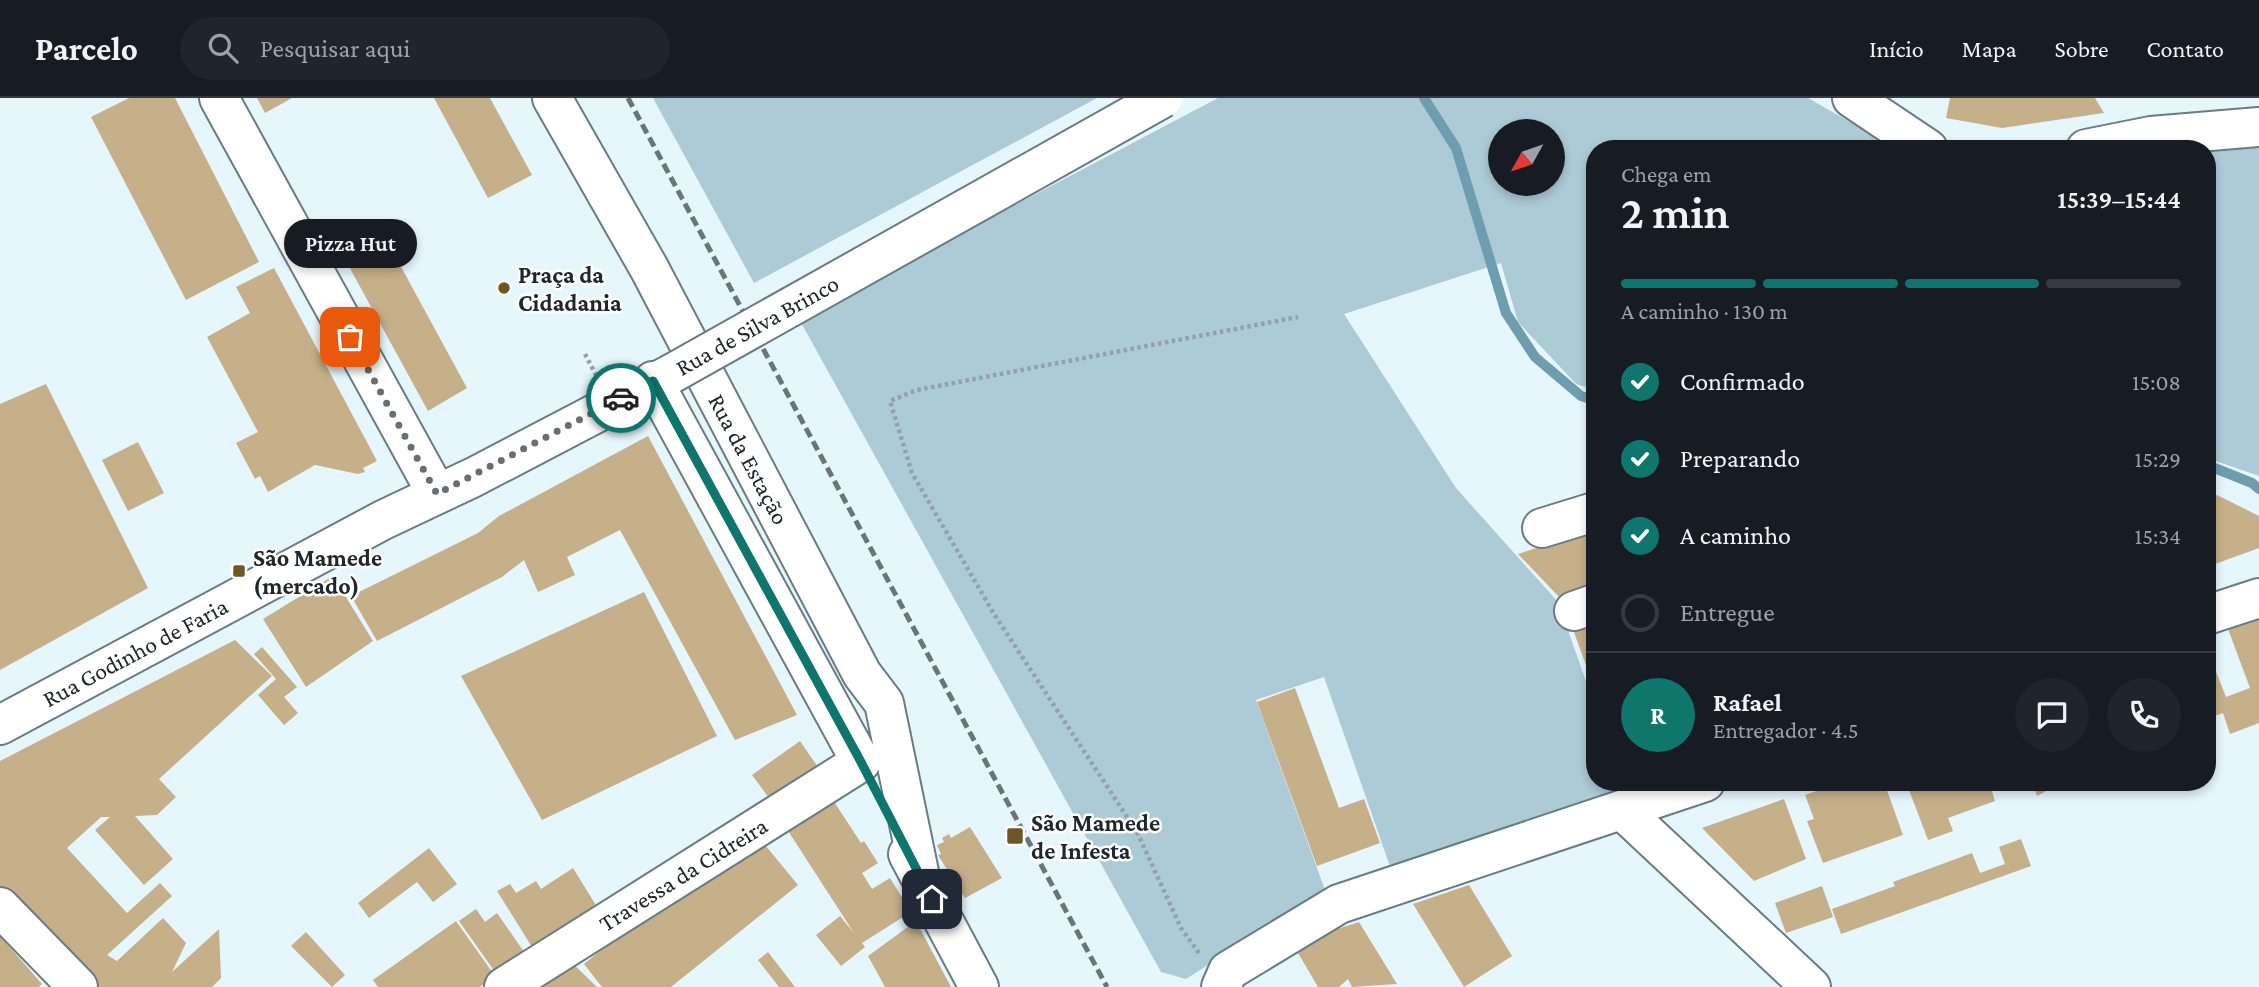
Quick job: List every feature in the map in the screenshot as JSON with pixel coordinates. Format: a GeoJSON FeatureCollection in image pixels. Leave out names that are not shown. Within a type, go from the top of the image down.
{"type":"FeatureCollection","features":[{"type":"Feature","properties":{"kind":"street"},"geometry":{"type":"LineString","coordinates":[[219,98],[437,494]]}},
{"type":"Feature","properties":{"kind":"street","name":"Rua da Estação"},"geometry":{"type":"LineString","coordinates":[[552,98],[649,268],[862,674],[884,703],[920,877]]}},
{"type":"Feature","properties":{"kind":"street","name":"Rua de Silva Brinco"},"geometry":{"type":"LineString","coordinates":[[270,580],[662,377],[1163,98]]}},
{"type":"Feature","properties":{"kind":"street"},"geometry":{"type":"LineString","coordinates":[[1852,98],[1915,140]]}},
{"type":"Feature","properties":{"kind":"street"},"geometry":{"type":"LineString","coordinates":[[2131,140],[2259,127]]}},
{"type":"Feature","properties":{"kind":"street","name":"Rua da Estação"},"geometry":{"type":"LineString","coordinates":[[662,377],[979,987]]}},
{"type":"Feature","properties":{"kind":"street"},"geometry":{"type":"LineString","coordinates":[[1542,528],[1586,514]]}},
{"type":"Feature","properties":{"kind":"street","name":"Rua Godinho de Faria"},"geometry":{"type":"LineString","coordinates":[[0,724],[270,580]]}},
{"type":"Feature","properties":{"kind":"street"},"geometry":{"type":"LineString","coordinates":[[2216,612],[2259,598]]}},
{"type":"Feature","properties":{"kind":"street","name":"Rua da Estação"},"geometry":{"type":"LineString","coordinates":[[861,762],[862,674]]}},
{"type":"Feature","properties":{"kind":"street","name":"Travessa da Cidreira"},"geometry":{"type":"LineString","coordinates":[[504,987],[861,762]]}},
{"type":"Feature","properties":{"kind":"street"},"geometry":{"type":"LineString","coordinates":[[1222,986],[1228,971],[1339,904],[1678,791]]}},
{"type":"Feature","properties":{"kind":"street"},"geometry":{"type":"LineString","coordinates":[[1622,810],[1811,987]]}},
{"type":"Feature","properties":{"kind":"street"},"geometry":{"type":"LineString","coordinates":[[0,907],[78,987]]}},
{"type":"Feature","properties":{"kind":"path"},"geometry":{"type":"LineString","coordinates":[[1222,986],[1181,928],[1137,832],[994,614],[912,474],[890,401],[917,390],[1298,317]]}},
{"type":"Feature","properties":{"kind":"shaded area"},"geometry":{"type":"Polygon","coordinates":[[[653,98],[1097,98],[754,283],[653,98]]]}},
{"type":"Feature","properties":{"kind":"shaded area"},"geometry":{"type":"Polygon","coordinates":[[[1218,98],[1808,98],[1881,140],[1586,140],[1586,387],[1576,384],[1518,322],[1501,263],[1344,314],[1456,488],[1558,602],[1586,681],[1586,791],[1614,791],[1393,875],[1324,677],[1256,700],[1325,890],[1186,979],[1161,972],[799,319],[1218,98]]]}},
{"type":"Feature","properties":{"kind":"shaded area"},"geometry":{"type":"Polygon","coordinates":[[[2259,138],[2259,476],[2216,461],[2216,147],[2259,138]]]}},
{"type":"Feature","properties":{"kind":"building"},"geometry":{"type":"Polygon","coordinates":[[[129,98],[175,98],[259,262],[186,300],[91,117],[129,98]]]}},
{"type":"Feature","properties":{"kind":"building"},"geometry":{"type":"Polygon","coordinates":[[[257,98],[292,98],[265,113],[257,98]]]}},
{"type":"Feature","properties":{"kind":"building"},"geometry":{"type":"Polygon","coordinates":[[[434,98],[490,98],[532,175],[488,198],[434,98]]]}},
{"type":"Feature","properties":{"kind":"building"},"geometry":{"type":"Polygon","coordinates":[[[1950,98],[2095,98],[2104,113],[2002,128],[1946,118],[1950,98]]]}},
{"type":"Feature","properties":{"kind":"building"},"geometry":{"type":"Polygon","coordinates":[[[375,219],[467,388],[428,411],[335,241],[375,219]]]}},
{"type":"Feature","properties":{"kind":"building"},"geometry":{"type":"Polygon","coordinates":[[[274,268],[377,461],[363,468],[365,472],[358,474],[315,465],[268,492],[260,476],[255,479],[236,443],[258,432],[207,337],[250,313],[236,287],[274,268]]]}},
{"type":"Feature","properties":{"kind":"building"},"geometry":{"type":"Polygon","coordinates":[[[46,384],[148,588],[0,670],[0,404],[46,384]]]}},
{"type":"Feature","properties":{"kind":"building"},"geometry":{"type":"Polygon","coordinates":[[[648,436],[797,715],[735,740],[620,530],[567,557],[575,575],[538,592],[524,560],[502,577],[377,641],[351,596],[478,533],[499,516],[648,436]]]}},
{"type":"Feature","properties":{"kind":"building"},"geometry":{"type":"Polygon","coordinates":[[[138,442],[164,493],[128,511],[102,460],[138,442]]]}},
{"type":"Feature","properties":{"kind":"building"},"geometry":{"type":"Polygon","coordinates":[[[2216,495],[2259,516],[2259,548],[2216,564],[2216,495]]]}},
{"type":"Feature","properties":{"kind":"building"},"geometry":{"type":"Polygon","coordinates":[[[1586,533],[1586,589],[1560,598],[1518,554],[1586,533]]]}},
{"type":"Feature","properties":{"kind":"building"},"geometry":{"type":"Polygon","coordinates":[[[333,576],[373,641],[306,687],[263,619],[333,576]]]}},
{"type":"Feature","properties":{"kind":"building"},"geometry":{"type":"Polygon","coordinates":[[[644,592],[717,736],[542,820],[461,676],[644,592]]]}},
{"type":"Feature","properties":{"kind":"building"},"geometry":{"type":"Polygon","coordinates":[[[2259,617],[2259,723],[2230,734],[2223,713],[2216,716],[2216,672],[2226,697],[2250,688],[2228,629],[2259,617]]]}},
{"type":"Feature","properties":{"kind":"building"},"geometry":{"type":"Polygon","coordinates":[[[1586,618],[1586,665],[1571,624],[1586,618]]]}},
{"type":"Feature","properties":{"kind":"building"},"geometry":{"type":"Polygon","coordinates":[[[235,640],[272,676],[159,779],[176,797],[157,815],[135,816],[173,859],[144,885],[95,830],[110,817],[101,817],[67,848],[127,913],[160,883],[172,896],[107,955],[117,961],[163,918],[186,943],[172,972],[219,929],[221,978],[212,987],[97,987],[7,888],[3,891],[0,888],[0,761],[235,640]]]}},
{"type":"Feature","properties":{"kind":"building"},"geometry":{"type":"Polygon","coordinates":[[[262,647],[297,687],[284,697],[298,713],[284,725],[258,695],[276,679],[254,654],[262,647]]]}},
{"type":"Feature","properties":{"kind":"building"},"geometry":{"type":"Polygon","coordinates":[[[1295,688],[1339,808],[1364,799],[1380,843],[1317,866],[1257,702],[1295,688]]]}},
{"type":"Feature","properties":{"kind":"building"},"geometry":{"type":"Polygon","coordinates":[[[800,741],[822,773],[775,806],[752,775],[800,741]]]}},
{"type":"Feature","properties":{"kind":"building"},"geometry":{"type":"Polygon","coordinates":[[[1816,791],[1887,791],[1903,835],[1823,863],[1807,821],[1814,819],[1805,795],[1816,791]]]}},
{"type":"Feature","properties":{"kind":"building"},"geometry":{"type":"Polygon","coordinates":[[[1909,791],[1992,791],[1995,801],[1948,818],[1953,831],[1928,840],[1909,791]]]}},
{"type":"Feature","properties":{"kind":"building"},"geometry":{"type":"Polygon","coordinates":[[[829,794],[861,843],[864,841],[878,863],[862,873],[872,889],[890,878],[911,912],[862,943],[865,947],[841,966],[816,935],[840,916],[854,933],[783,823],[829,794]]]}},
{"type":"Feature","properties":{"kind":"building"},"geometry":{"type":"Polygon","coordinates":[[[1784,799],[1806,859],[1754,881],[1702,828],[1784,799]]]}},
{"type":"Feature","properties":{"kind":"building"},"geometry":{"type":"Polygon","coordinates":[[[970,827],[1002,878],[965,898],[938,855],[941,854],[937,845],[944,842],[942,838],[949,834],[951,838],[970,827]]]}},
{"type":"Feature","properties":{"kind":"building"},"geometry":{"type":"Polygon","coordinates":[[[756,834],[798,885],[671,987],[602,987],[584,964],[685,882],[756,834]]]}},
{"type":"Feature","properties":{"kind":"building"},"geometry":{"type":"Polygon","coordinates":[[[2021,839],[2031,866],[1841,934],[1832,909],[1895,886],[1893,882],[1972,853],[1980,873],[2005,864],[1999,847],[2021,839]]]}},
{"type":"Feature","properties":{"kind":"building"},"geometry":{"type":"Polygon","coordinates":[[[429,848],[457,884],[433,902],[417,882],[369,918],[358,903],[429,848]]]}},
{"type":"Feature","properties":{"kind":"building"},"geometry":{"type":"Polygon","coordinates":[[[573,868],[602,915],[537,955],[497,891],[510,884],[516,893],[536,881],[541,889],[573,868]]]}},
{"type":"Feature","properties":{"kind":"building"},"geometry":{"type":"Polygon","coordinates":[[[1469,885],[1512,956],[1464,987],[1413,904],[1469,885]]]}},
{"type":"Feature","properties":{"kind":"building"},"geometry":{"type":"Polygon","coordinates":[[[1822,886],[1833,917],[1786,933],[1775,903],[1822,886]]]}},
{"type":"Feature","properties":{"kind":"building"},"geometry":{"type":"Polygon","coordinates":[[[476,909],[485,922],[497,913],[531,962],[502,982],[459,921],[476,909]]]}},
{"type":"Feature","properties":{"kind":"building"},"geometry":{"type":"Polygon","coordinates":[[[456,921],[495,976],[480,987],[378,987],[373,980],[456,921]]]}},
{"type":"Feature","properties":{"kind":"building"},"geometry":{"type":"Polygon","coordinates":[[[916,921],[951,987],[885,987],[868,956],[916,921]]]}},
{"type":"Feature","properties":{"kind":"building"},"geometry":{"type":"Polygon","coordinates":[[[1359,922],[1397,984],[1352,987],[1348,979],[1339,987],[1318,987],[1298,953],[1322,934],[1359,922]]]}},
{"type":"Feature","properties":{"kind":"building"},"geometry":{"type":"Polygon","coordinates":[[[306,932],[345,975],[332,987],[291,946],[306,932]]]}},
{"type":"Feature","properties":{"kind":"building"},"geometry":{"type":"Polygon","coordinates":[[[0,936],[42,984],[39,987],[0,987],[0,936]]]}},
{"type":"Feature","properties":{"kind":"building"},"geometry":{"type":"Polygon","coordinates":[[[768,952],[795,987],[779,987],[758,960],[768,952]]]}},
{"type":"Feature","properties":{"kind":"building"},"geometry":{"type":"Polygon","coordinates":[[[565,956],[597,987],[534,987],[565,956]]]}},
{"type":"Feature","properties":{"kind":"waterway"},"geometry":{"type":"LineString","coordinates":[[1424,98],[1456,148],[1506,313],[1535,357],[1586,398]]}},
{"type":"Feature","properties":{"kind":"waterway"},"geometry":{"type":"LineString","coordinates":[[2216,469],[2252,483],[2259,489]]}},
{"type":"Feature","properties":{"kind":"railway"},"geometry":{"type":"LineString","coordinates":[[628,98],[1107,987]]}},
{"type":"Feature","properties":{"kind":"way so far"},"geometry":{"type":"LineString","coordinates":[[350,337],[437,494],[621,398]]}},
{"type":"Feature","properties":{"kind":"place","name":"Praça da Cidadania"},"geometry":{"type":"Point","coordinates":[504,288]}},
{"type":"Feature","properties":{"kind":"place","name":"Pizza Hut"},"geometry":{"type":"Point","coordinates":[350,337]}},
{"type":"Feature","properties":{"kind":"place","name":"São Mamede (mercado)"},"geometry":{"type":"Point","coordinates":[239,571]}},
{"type":"Feature","properties":{"kind":"place","name":"São Mamede de Infesta"},"geometry":{"type":"Point","coordinates":[1015,836]}},
{"type":"Feature","properties":{"kind":"route"},"geometry":{"type":"LineString","coordinates":[[621,398],[653,381],[861,762],[932,899]]}}]}
